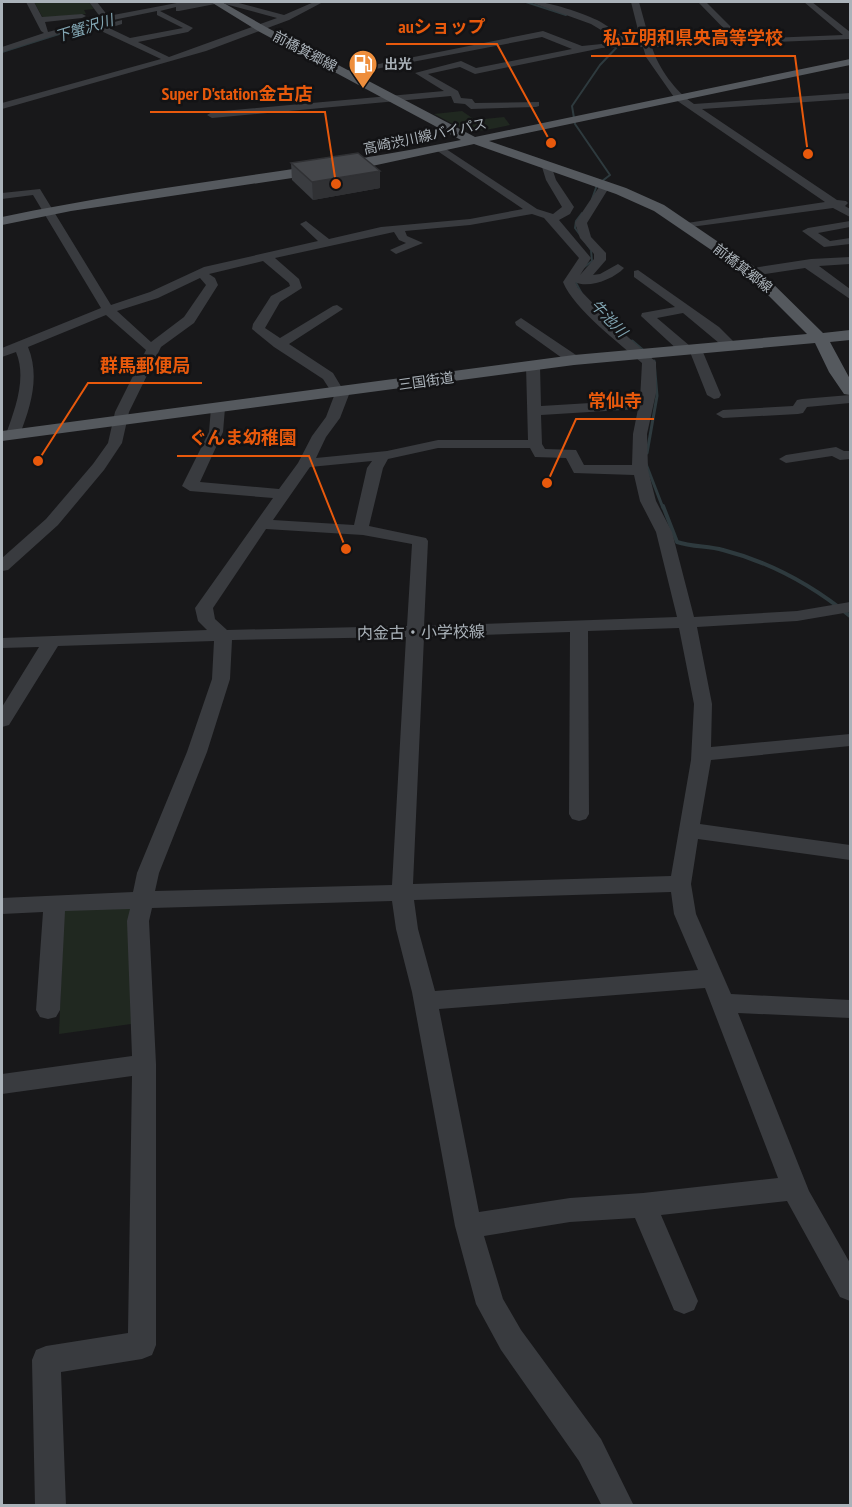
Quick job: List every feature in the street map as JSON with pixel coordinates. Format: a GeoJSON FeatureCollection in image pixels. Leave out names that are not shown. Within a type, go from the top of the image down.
{"type":"FeatureCollection","features":[{"type":"Feature","properties":{"kind":"main road","name":"前橋箕郷線"},"geometry":{"type":"LineString","coordinates":[[214,2],[471,139],[647,202],[687,226],[753,272],[819,337],[842,380],[850,390]]}},
{"type":"Feature","properties":{"kind":"main road","name":"高崎渋川線バイパス"},"geometry":{"type":"LineString","coordinates":[[2,216],[316,167],[471,139],[850,60]]}},
{"type":"Feature","properties":{"kind":"main road","name":"高崎渋川線バイパス"},"geometry":{"type":"LineString","coordinates":[[2,221],[47,209],[320,171],[440,148],[471,139]]}},
{"type":"Feature","properties":{"kind":"main road","name":"三国街道"},"geometry":{"type":"LineString","coordinates":[[7,435],[573,360],[850,335]]}},
{"type":"Feature","properties":{"kind":"street"},"geometry":{"type":"LineString","coordinates":[[30,2],[48,35]]}},
{"type":"Feature","properties":{"kind":"street"},"geometry":{"type":"LineString","coordinates":[[93,2],[104,19],[102,28],[167,59]]}},
{"type":"Feature","properties":{"kind":"street"},"geometry":{"type":"LineString","coordinates":[[129,41],[189,28],[154,2]]}},
{"type":"Feature","properties":{"kind":"street"},"geometry":{"type":"LineString","coordinates":[[162,10],[191,2]]}},
{"type":"Feature","properties":{"kind":"street"},"geometry":{"type":"LineString","coordinates":[[2,50],[104,19],[214,2]]}},
{"type":"Feature","properties":{"kind":"street"},"geometry":{"type":"LineString","coordinates":[[228,2],[286,18]]}},
{"type":"Feature","properties":{"kind":"street"},"geometry":{"type":"LineString","coordinates":[[238,4],[248,2]]}},
{"type":"Feature","properties":{"kind":"street"},"geometry":{"type":"LineString","coordinates":[[2,106],[167,59],[196,43],[262,29],[319,2]]}},
{"type":"Feature","properties":{"kind":"street"},"geometry":{"type":"LineString","coordinates":[[534,2],[597,23],[625,41],[621,44]]}},
{"type":"Feature","properties":{"kind":"street"},"geometry":{"type":"LineString","coordinates":[[635,2],[652,62],[678,96],[690,107],[850,214]]}},
{"type":"Feature","properties":{"kind":"street"},"geometry":{"type":"LineString","coordinates":[[702,2],[742,42]]}},
{"type":"Feature","properties":{"kind":"street"},"geometry":{"type":"LineString","coordinates":[[808,2],[850,37]]}},
{"type":"Feature","properties":{"kind":"street"},"geometry":{"type":"LineString","coordinates":[[40,20],[104,19]]}},
{"type":"Feature","properties":{"kind":"street"},"geometry":{"type":"LineString","coordinates":[[26,47],[82,32],[104,19]]}},
{"type":"Feature","properties":{"kind":"street"},"geometry":{"type":"LineString","coordinates":[[170,33],[196,43]]}},
{"type":"Feature","properties":{"kind":"street"},"geometry":{"type":"LineString","coordinates":[[344,72],[543,34],[581,49]]}},
{"type":"Feature","properties":{"kind":"street"},"geometry":{"type":"LineString","coordinates":[[440,53],[475,71],[581,51],[581,49],[621,44],[850,37]]}},
{"type":"Feature","properties":{"kind":"street"},"geometry":{"type":"LineString","coordinates":[[461,64],[420,74],[455,93],[457,101],[469,101],[471,106],[536,104]]}},
{"type":"Feature","properties":{"kind":"street"},"geometry":{"type":"LineString","coordinates":[[212,116],[391,97],[455,93]]}},
{"type":"Feature","properties":{"kind":"street"},"geometry":{"type":"LineString","coordinates":[[690,107],[850,96]]}},
{"type":"Feature","properties":{"kind":"street"},"geometry":{"type":"LineString","coordinates":[[440,148],[533,212],[552,219],[585,258],[569,282],[572,289],[605,324],[645,352]]}},
{"type":"Feature","properties":{"kind":"street"},"geometry":{"type":"LineString","coordinates":[[547,167],[551,180],[568,207],[566,212],[552,219]]}},
{"type":"Feature","properties":{"kind":"street"},"geometry":{"type":"LineString","coordinates":[[581,281],[621,271],[597,250],[581,230],[580,223],[600,184]]}},
{"type":"Feature","properties":{"kind":"street"},"geometry":{"type":"LineString","coordinates":[[2,196],[36,191],[108,310],[153,348]]}},
{"type":"Feature","properties":{"kind":"street"},"geometry":{"type":"LineString","coordinates":[[687,226],[850,202]]}},
{"type":"Feature","properties":{"kind":"street"},"geometry":{"type":"LineString","coordinates":[[2,353],[108,310],[154,295],[208,270],[397,228],[470,222],[533,212]]}},
{"type":"Feature","properties":{"kind":"street"},"geometry":{"type":"LineString","coordinates":[[306,224],[326,242]]}},
{"type":"Feature","properties":{"kind":"street"},"geometry":{"type":"LineString","coordinates":[[850,224],[808,231],[828,245],[850,241]]}},
{"type":"Feature","properties":{"kind":"street"},"geometry":{"type":"LineString","coordinates":[[396,250],[417,243],[403,238],[397,228]]}},
{"type":"Feature","properties":{"kind":"street"},"geometry":{"type":"LineString","coordinates":[[577,248],[597,250]]}},
{"type":"Feature","properties":{"kind":"street"},"geometry":{"type":"LineString","coordinates":[[581,281],[600,260],[597,250]]}},
{"type":"Feature","properties":{"kind":"street"},"geometry":{"type":"LineString","coordinates":[[51,1506],[46,1360],[142,1345],[144,1064],[138,921],[151,863],[196,752],[222,679],[223,635],[207,621],[204,608],[306,463],[319,436],[333,418],[340,392],[328,376],[263,334],[259,324],[275,299],[296,288],[295,282],[266,256]]}},
{"type":"Feature","properties":{"kind":"street"},"geometry":{"type":"LineString","coordinates":[[753,272],[850,261]]}},
{"type":"Feature","properties":{"kind":"street"},"geometry":{"type":"LineString","coordinates":[[808,264],[850,295]]}},
{"type":"Feature","properties":{"kind":"street"},"geometry":{"type":"LineString","coordinates":[[2,566],[52,522],[99,467],[115,442],[122,412],[153,348],[189,320],[212,285],[211,281],[202,274]]}},
{"type":"Feature","properties":{"kind":"street"},"geometry":{"type":"LineString","coordinates":[[638,274],[730,345]]}},
{"type":"Feature","properties":{"kind":"street"},"geometry":{"type":"LineString","coordinates":[[581,281],[588,293],[645,352],[649,362],[647,404],[640,434],[640,470],[648,501],[664,532],[687,622],[703,704],[701,754],[680,884],[685,914],[713,978],[795,1188],[819,1236],[850,1288]]}},
{"type":"Feature","properties":{"kind":"street"},"geometry":{"type":"LineString","coordinates":[[279,344],[337,309]]}},
{"type":"Feature","properties":{"kind":"street"},"geometry":{"type":"LineString","coordinates":[[685,309],[647,316],[690,348],[714,394]]}},
{"type":"Feature","properties":{"kind":"street"},"geometry":{"type":"LineString","coordinates":[[521,322],[573,360]]}},
{"type":"Feature","properties":{"kind":"street"},"geometry":{"type":"LineString","coordinates":[[7,435],[24,407],[27,357],[21,347]]}},
{"type":"Feature","properties":{"kind":"street"},"geometry":{"type":"LineString","coordinates":[[533,366],[535,444],[540,454],[571,453],[579,470],[640,470]]}},
{"type":"Feature","properties":{"kind":"street"},"geometry":{"type":"LineString","coordinates":[[723,414],[798,410],[802,403],[850,399]]}},
{"type":"Feature","properties":{"kind":"street"},"geometry":{"type":"LineString","coordinates":[[534,411],[647,404]]}},
{"type":"Feature","properties":{"kind":"street"},"geometry":{"type":"LineString","coordinates":[[218,408],[216,432],[190,486],[283,494]]}},
{"type":"Feature","properties":{"kind":"street"},"geometry":{"type":"LineString","coordinates":[[306,463],[383,455],[438,444],[535,444]]}},
{"type":"Feature","properties":{"kind":"street"},"geometry":{"type":"LineString","coordinates":[[786,459],[836,451],[840,456],[850,455]]}},
{"type":"Feature","properties":{"kind":"street"},"geometry":{"type":"LineString","coordinates":[[360,531],[375,468],[383,455]]}},
{"type":"Feature","properties":{"kind":"street"},"geometry":{"type":"LineString","coordinates":[[261,524],[360,531],[404,536],[420,541],[402,891],[407,929],[426,1000],[468,1226],[490,1304],[511,1340],[590,1450],[619,1506]]}},
{"type":"Feature","properties":{"kind":"street","name":"内金古・小学校線"},"geometry":{"type":"LineString","coordinates":[[2,643],[223,635],[415,633],[579,627],[797,616],[845,611]]}},
{"type":"Feature","properties":{"kind":"street"},"geometry":{"type":"LineString","coordinates":[[579,627],[579,814]]}},
{"type":"Feature","properties":{"kind":"street"},"geometry":{"type":"LineString","coordinates":[[2,721],[52,641]]}},
{"type":"Feature","properties":{"kind":"street"},"geometry":{"type":"LineString","coordinates":[[701,754],[850,740]]}},
{"type":"Feature","properties":{"kind":"street"},"geometry":{"type":"LineString","coordinates":[[690,830],[850,853]]}},
{"type":"Feature","properties":{"kind":"street"},"geometry":{"type":"LineString","coordinates":[[2,906],[402,891],[680,884]]}},
{"type":"Feature","properties":{"kind":"street"},"geometry":{"type":"LineString","coordinates":[[48,1010],[54,904]]}},
{"type":"Feature","properties":{"kind":"street"},"geometry":{"type":"LineString","coordinates":[[426,1000],[713,978]]}},
{"type":"Feature","properties":{"kind":"street"},"geometry":{"type":"LineString","coordinates":[[722,1003],[850,1009]]}},
{"type":"Feature","properties":{"kind":"street"},"geometry":{"type":"LineString","coordinates":[[2,1084],[144,1064]]}},
{"type":"Feature","properties":{"kind":"street"},"geometry":{"type":"LineString","coordinates":[[468,1226],[570,1210],[643,1205],[795,1188]]}},
{"type":"Feature","properties":{"kind":"street"},"geometry":{"type":"LineString","coordinates":[[643,1205],[684,1301]]}},
{"type":"Feature","properties":{"kind":"shaded area"},"geometry":{"type":"Polygon","coordinates":[[[34,2],[89,2],[94,9],[84,10],[86,14],[43,18],[34,2]]]}},
{"type":"Feature","properties":{"kind":"shaded area"},"geometry":{"type":"Polygon","coordinates":[[[462,111],[475,120],[504,117],[510,125],[486,130],[470,130],[434,114],[462,111]]]}},
{"type":"Feature","properties":{"kind":"shaded area"},"geometry":{"type":"Polygon","coordinates":[[[64,908],[130,908],[131,1024],[59,1034],[64,908]]]}},
{"type":"Feature","properties":{"kind":"building"},"geometry":{"type":"Polygon","coordinates":[[[358,153],[380,171],[312,182],[291,163],[358,153]]]}},
{"type":"Feature","properties":{"kind":"waterway","name":"下蟹沢川"},"geometry":{"type":"LineString","coordinates":[[190,4],[202,2]]}},
{"type":"Feature","properties":{"kind":"waterway","name":"牛池川"},"geometry":{"type":"LineString","coordinates":[[526,2],[566,15]]}},
{"type":"Feature","properties":{"kind":"waterway","name":"下蟹沢川"},"geometry":{"type":"LineString","coordinates":[[67,31],[93,24]]}},
{"type":"Feature","properties":{"kind":"waterway","name":"下蟹沢川"},"geometry":{"type":"LineString","coordinates":[[2,52],[59,34]]}},
{"type":"Feature","properties":{"kind":"waterway","name":"牛池川"},"geometry":{"type":"LineString","coordinates":[[592,199],[597,185],[610,175],[575,124],[572,106],[600,65],[619,45]]}},
{"type":"Feature","properties":{"kind":"waterway","name":"牛池川"},"geometry":{"type":"LineString","coordinates":[[582,213],[576,221],[575,228],[591,250],[592,261],[583,268]]}},
{"type":"Feature","properties":{"kind":"waterway","name":"牛池川"},"geometry":{"type":"LineString","coordinates":[[576,278],[575,281],[582,294]]}},
{"type":"Feature","properties":{"kind":"waterway","name":"牛池川"},"geometry":{"type":"LineString","coordinates":[[632,341],[646,353]]}},
{"type":"Feature","properties":{"kind":"waterway","name":"牛池川"},"geometry":{"type":"LineString","coordinates":[[647,453],[657,396],[654,361]]}},
{"type":"Feature","properties":{"kind":"waterway","name":"牛池川"},"geometry":{"type":"LineString","coordinates":[[646,464],[663,508]]}},
{"type":"Feature","properties":{"kind":"waterway","name":"牛池川"},"geometry":{"type":"LineString","coordinates":[[663,506],[677,542],[723,550],[774,568],[821,594],[850,616]]}},
{"type":"Feature","properties":{"kind":"place","name":"出光"},"geometry":{"type":"Point","coordinates":[363,90]}},
{"type":"Feature","properties":{"kind":"place","name":"auショップ"},"geometry":{"type":"Point","coordinates":[551,143]}},
{"type":"Feature","properties":{"kind":"place","name":"私立明和県央高等学校"},"geometry":{"type":"Point","coordinates":[808,154]}},
{"type":"Feature","properties":{"kind":"place","name":"Super D'station金古店"},"geometry":{"type":"Point","coordinates":[336,184]}},
{"type":"Feature","properties":{"kind":"place","name":"群馬郵便局"},"geometry":{"type":"Point","coordinates":[38,461]}},
{"type":"Feature","properties":{"kind":"place","name":"常仙寺"},"geometry":{"type":"Point","coordinates":[547,483]}},
{"type":"Feature","properties":{"kind":"place","name":"ぐんま幼稚園"},"geometry":{"type":"Point","coordinates":[346,549]}}]}
